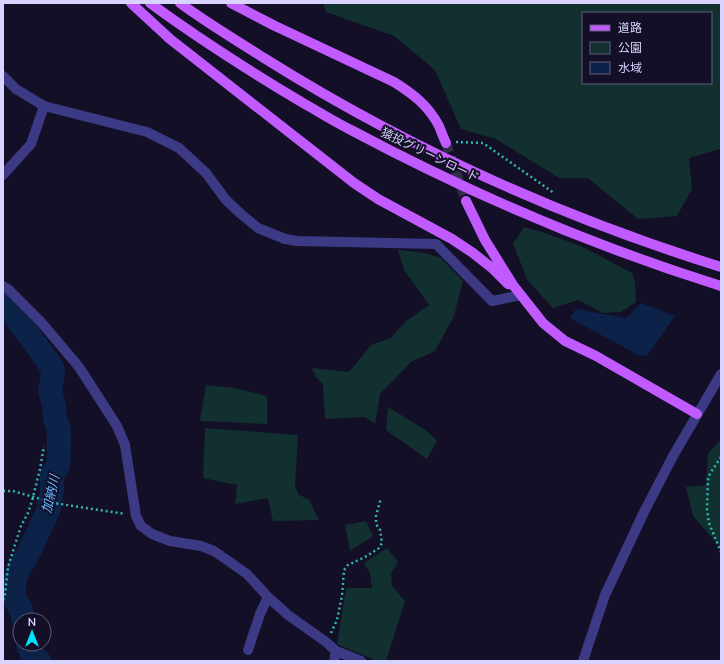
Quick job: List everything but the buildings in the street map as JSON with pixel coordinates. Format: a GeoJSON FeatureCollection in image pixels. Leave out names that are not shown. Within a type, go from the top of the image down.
{"type":"FeatureCollection","features":[{"type":"Feature","properties":{"kind":"main road"},"geometry":{"type":"LineString","coordinates":[[131,3],[170,39],[354,183],[378,199],[452,239],[492,268],[508,284],[513,285]]}},
{"type":"Feature","properties":{"kind":"main road","name":"猿投グリーンロード"},"geometry":{"type":"LineString","coordinates":[[150,3],[233,60],[349,130],[467,188],[537,219],[628,254],[721,286]]}},
{"type":"Feature","properties":{"kind":"main road","name":"猿投グリーンロード"},"geometry":{"type":"LineString","coordinates":[[180,3],[303,83],[412,142],[550,205],[618,232],[721,267]]}},
{"type":"Feature","properties":{"kind":"main road"},"geometry":{"type":"LineString","coordinates":[[231,3],[273,25],[394,82],[409,91],[420,100],[430,112],[450,143]]}},
{"type":"Feature","properties":{"kind":"main road"},"geometry":{"type":"LineString","coordinates":[[466,201],[485,240],[513,285],[543,323],[565,341],[596,356],[697,414]]}},
{"type":"Feature","properties":{"kind":"street"},"geometry":{"type":"LineString","coordinates":[[3,76],[16,89],[44,106],[147,132],[179,148],[206,173],[226,200],[258,228],[285,239],[297,241],[436,244],[492,301],[521,295]]}},
{"type":"Feature","properties":{"kind":"street"},"geometry":{"type":"LineString","coordinates":[[3,176],[30,144],[44,106]]}},
{"type":"Feature","properties":{"kind":"street"},"geometry":{"type":"LineString","coordinates":[[3,286],[8,289],[41,322],[79,367],[117,426],[125,446],[136,516],[141,526],[152,534],[170,541],[201,546],[214,551],[247,574],[268,597],[288,615],[326,642],[335,656],[361,661]]}},
{"type":"Feature","properties":{"kind":"street"},"geometry":{"type":"LineString","coordinates":[[583,661],[605,595],[644,512],[697,414],[721,374]]}},
{"type":"Feature","properties":{"kind":"street"},"geometry":{"type":"LineString","coordinates":[[248,650],[260,614],[268,597]]}},
{"type":"Feature","properties":{"kind":"path"},"geometry":{"type":"LineString","coordinates":[[450,143],[483,143],[558,196]]}},
{"type":"Feature","properties":{"kind":"path"},"geometry":{"type":"LineString","coordinates":[[3,600],[8,567],[21,526],[28,513],[40,469],[44,446]]}},
{"type":"Feature","properties":{"kind":"path"},"geometry":{"type":"LineString","coordinates":[[721,458],[708,478],[706,510],[709,523],[721,552]]}},
{"type":"Feature","properties":{"kind":"path"},"geometry":{"type":"LineString","coordinates":[[3,491],[13,491],[54,503],[136,516]]}},
{"type":"Feature","properties":{"kind":"path"},"geometry":{"type":"LineString","coordinates":[[326,642],[337,620],[342,596],[344,570],[348,565],[367,556],[379,548],[382,543],[380,530],[376,524],[376,516],[381,498]]}},
{"type":"Feature","properties":{"kind":"green space"},"geometry":{"type":"Polygon","coordinates":[[[323,3],[721,3],[721,150],[720,149],[689,158],[692,189],[677,216],[638,219],[588,178],[559,178],[496,139],[461,129],[435,70],[394,36],[326,12],[323,3]]]}},
{"type":"Feature","properties":{"kind":"green space"},"geometry":{"type":"Polygon","coordinates":[[[524,227],[581,246],[632,273],[635,282],[636,302],[621,312],[603,313],[578,300],[553,308],[528,281],[513,244],[524,227]]]}},
{"type":"Feature","properties":{"kind":"green space"},"geometry":{"type":"Polygon","coordinates":[[[398,250],[425,253],[441,258],[463,281],[454,316],[435,351],[411,362],[380,394],[375,424],[365,417],[325,419],[323,384],[316,377],[312,368],[349,372],[371,345],[391,338],[406,321],[429,305],[404,270],[398,250]]]}},
{"type":"Feature","properties":{"kind":"green space"},"geometry":{"type":"Polygon","coordinates":[[[206,385],[235,388],[267,396],[267,424],[200,421],[206,385]]]}},
{"type":"Feature","properties":{"kind":"green space"},"geometry":{"type":"Polygon","coordinates":[[[388,407],[427,431],[437,441],[427,459],[386,430],[388,407]]]}},
{"type":"Feature","properties":{"kind":"green space"},"geometry":{"type":"Polygon","coordinates":[[[205,428],[298,435],[295,485],[298,494],[309,500],[319,520],[273,521],[268,498],[235,504],[237,485],[203,478],[205,428]]]}},
{"type":"Feature","properties":{"kind":"green space"},"geometry":{"type":"Polygon","coordinates":[[[721,440],[721,548],[693,516],[686,487],[706,485],[708,453],[721,440]]]}},
{"type":"Feature","properties":{"kind":"green space"},"geometry":{"type":"Polygon","coordinates":[[[366,521],[373,536],[350,551],[345,525],[366,521]]]}},
{"type":"Feature","properties":{"kind":"green space"},"geometry":{"type":"Polygon","coordinates":[[[387,548],[398,562],[391,574],[392,586],[405,601],[386,661],[377,661],[337,644],[346,588],[372,588],[370,573],[364,563],[387,548]]]}},
{"type":"Feature","properties":{"kind":"water"},"geometry":{"type":"Polygon","coordinates":[[[641,303],[675,316],[647,356],[638,355],[570,318],[576,309],[626,318],[641,303]]]}},
{"type":"Feature","properties":{"kind":"waterway","name":"加納川"},"geometry":{"type":"LineString","coordinates":[[3,305],[10,310],[53,369],[50,390],[55,419],[59,429],[58,466],[52,474],[52,490],[48,511],[15,579],[13,597],[22,612]]}},
{"type":"Feature","properties":{"kind":"waterway","name":"加納川"},"geometry":{"type":"LineString","coordinates":[[31,652],[39,661]]}},
{"type":"Feature","properties":{"kind":"tunnel"},"geometry":{"type":"LineString","coordinates":[[446,143],[466,201]]}}]}
